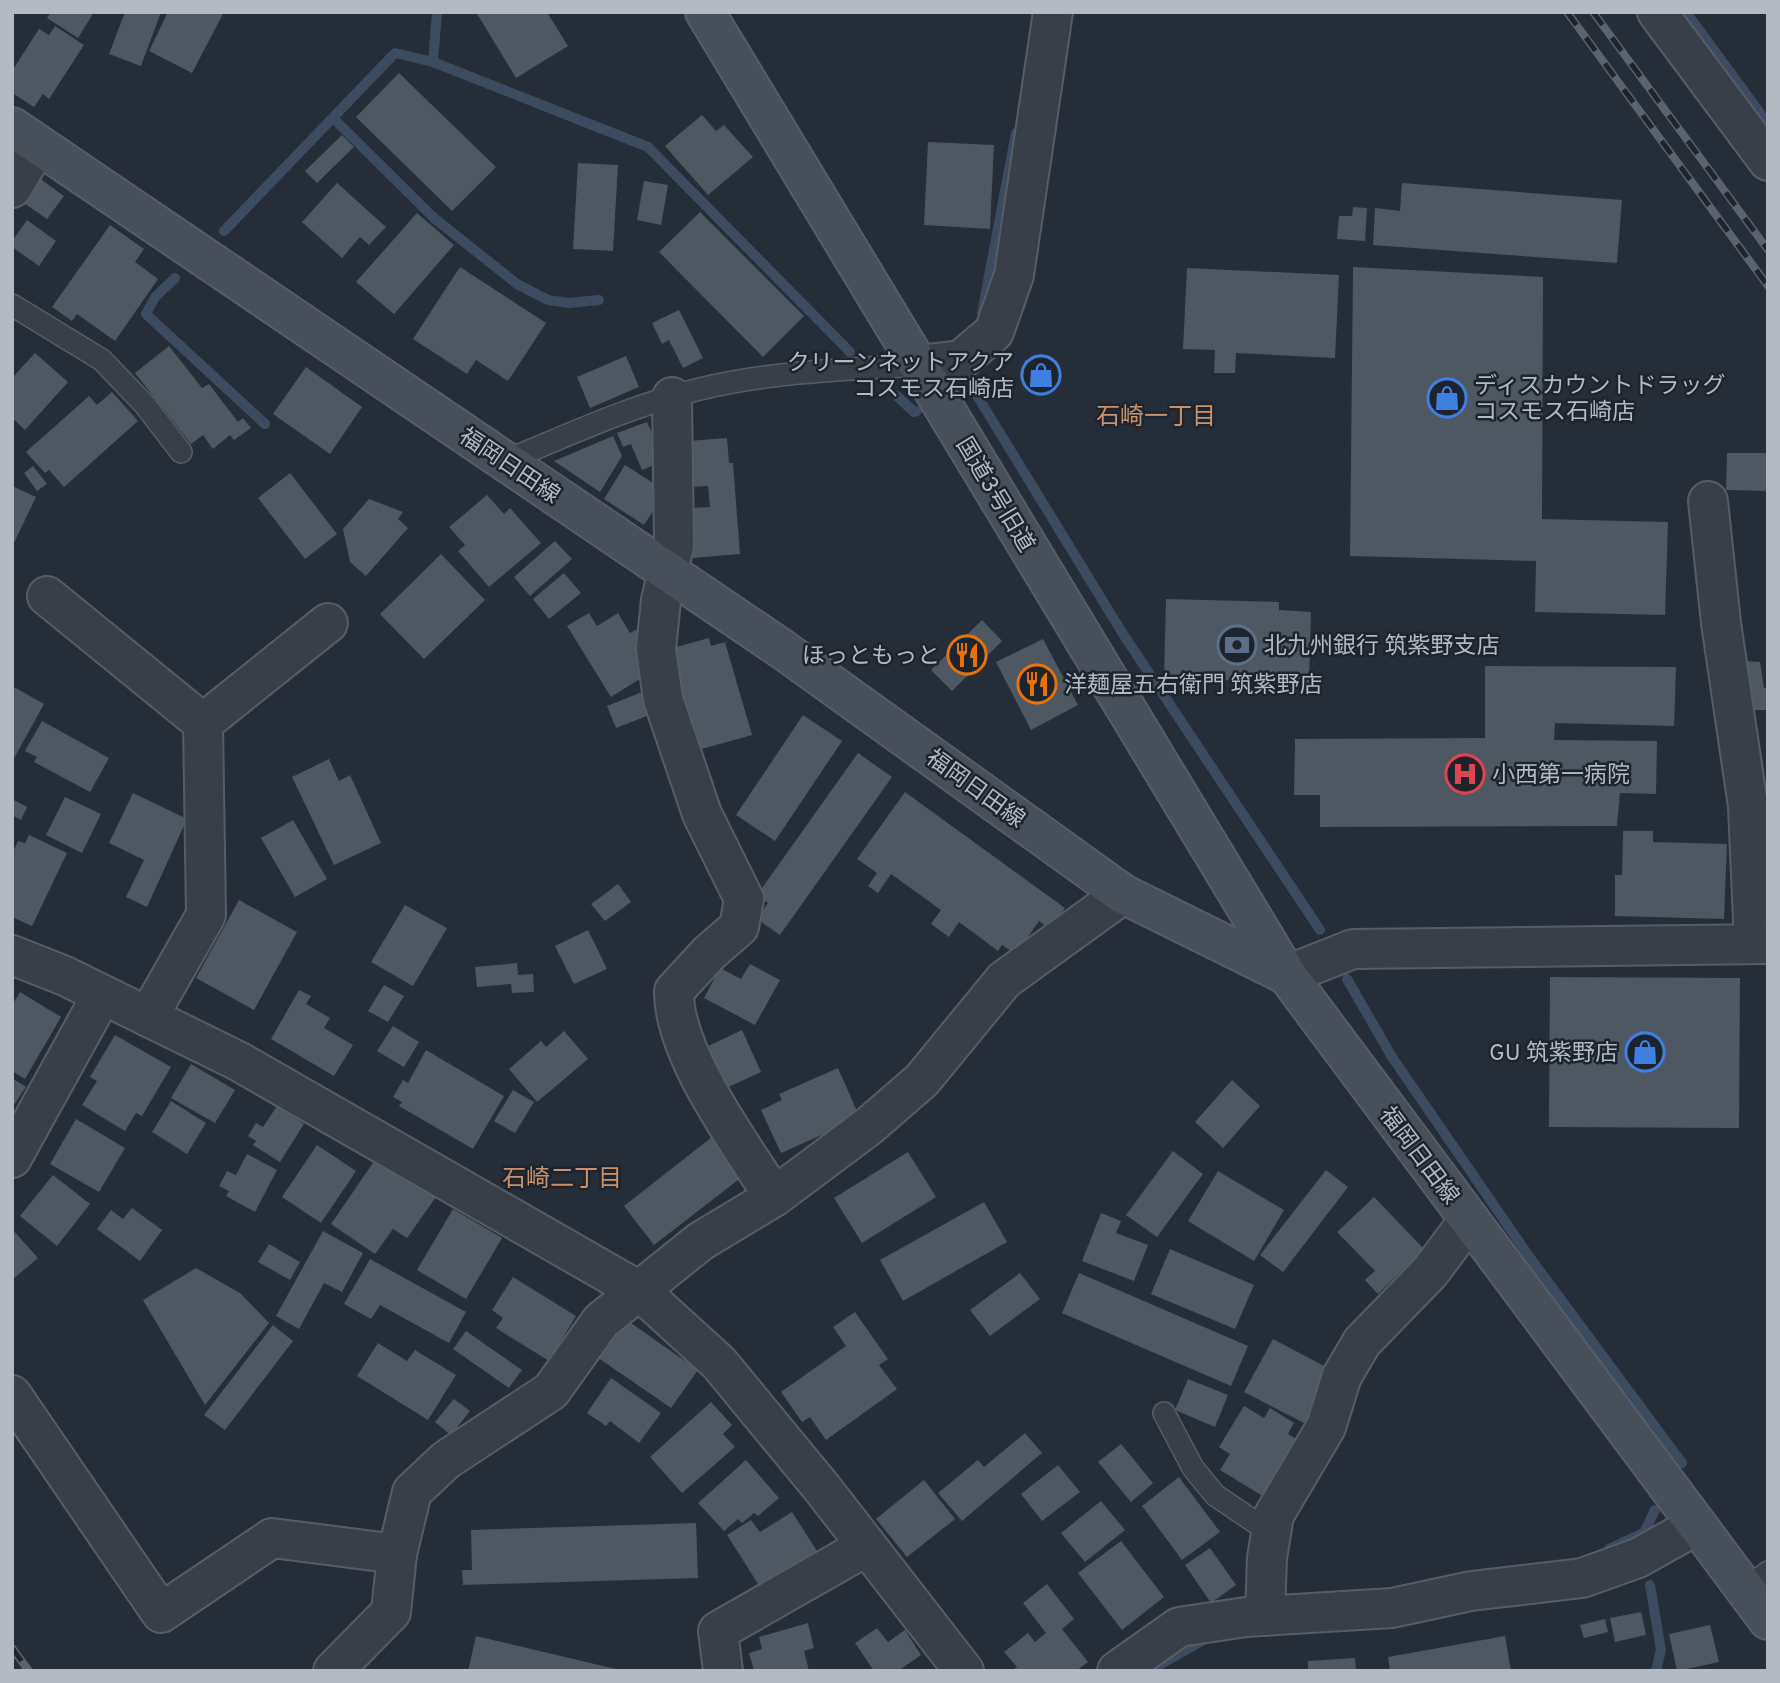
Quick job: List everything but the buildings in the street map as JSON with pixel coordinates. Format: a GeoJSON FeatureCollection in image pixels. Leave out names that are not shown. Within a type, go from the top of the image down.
{"type":"FeatureCollection","features":[{"type":"Feature","properties":{"kind":"main road","name":"国道3号旧道"},"geometry":{"type":"LineString","coordinates":[[705,12],[1287,975]]}},
{"type":"Feature","properties":{"kind":"main road","name":"福岡日田線"},"geometry":{"type":"LineString","coordinates":[[25,136],[782,649],[1123,894],[1287,975],[1697,1525],[1762,1601]]}},
{"type":"Feature","properties":{"kind":"street"},"geometry":{"type":"LineString","coordinates":[[918,365],[961,360],[994,332],[1014,275],[1053,12]]}},
{"type":"Feature","properties":{"kind":"street"},"geometry":{"type":"LineString","coordinates":[[1657,12],[1768,161]]}},
{"type":"Feature","properties":{"kind":"street"},"geometry":{"type":"LineString","coordinates":[[12,188],[25,136]]}},
{"type":"Feature","properties":{"kind":"street"},"geometry":{"type":"LineString","coordinates":[[672,397],[674,546],[667,571],[656,649],[663,699],[702,814],[744,899],[739,927],[709,953],[674,991],[673,1009],[701,1079],[774,1197]]}},
{"type":"Feature","properties":{"kind":"street"},"geometry":{"type":"LineString","coordinates":[[1287,975],[1353,949],[1761,944],[1748,806],[1721,623],[1708,501]]}},
{"type":"Feature","properties":{"kind":"street"},"geometry":{"type":"LineString","coordinates":[[47,596],[203,723]]}},
{"type":"Feature","properties":{"kind":"street"},"geometry":{"type":"LineString","coordinates":[[203,723],[328,623]]}},
{"type":"Feature","properties":{"kind":"street"},"geometry":{"type":"LineString","coordinates":[[148,1017],[205,915],[203,723]]}},
{"type":"Feature","properties":{"kind":"street"},"geometry":{"type":"LineString","coordinates":[[333,1671],[391,1612],[397,1554],[412,1492],[446,1460],[551,1391],[601,1321],[701,1241],[774,1197],[869,1126],[922,1080],[1004,980],[1123,894]]}},
{"type":"Feature","properties":{"kind":"street"},"geometry":{"type":"LineString","coordinates":[[12,954],[238,1061],[398,1150],[640,1292],[719,1363],[964,1671]]}},
{"type":"Feature","properties":{"kind":"street"},"geometry":{"type":"LineString","coordinates":[[12,1158],[102,995]]}},
{"type":"Feature","properties":{"kind":"street"},"geometry":{"type":"LineString","coordinates":[[1265,1615],[1274,1515],[1326,1427],[1342,1376],[1362,1342],[1430,1272],[1469,1220]]}},
{"type":"Feature","properties":{"kind":"street"},"geometry":{"type":"LineString","coordinates":[[12,1395],[161,1613],[272,1538],[397,1554]]}},
{"type":"Feature","properties":{"kind":"street"},"geometry":{"type":"LineString","coordinates":[[1117,1671],[1179,1627],[1265,1615],[1392,1608],[1471,1591],[1582,1578],[1638,1558],[1697,1525]]}},
{"type":"Feature","properties":{"kind":"street"},"geometry":{"type":"LineString","coordinates":[[723,1671],[719,1630],[867,1546]]}},
{"type":"Feature","properties":{"kind":"lane"},"geometry":{"type":"LineString","coordinates":[[12,306],[102,359],[145,405],[180,452]]}},
{"type":"Feature","properties":{"kind":"lane"},"geometry":{"type":"LineString","coordinates":[[505,461],[620,412],[702,388],[828,370],[918,365]]}},
{"type":"Feature","properties":{"kind":"lane"},"geometry":{"type":"LineString","coordinates":[[1164,1413],[1194,1468],[1215,1495],[1271,1533]]}},
{"type":"Feature","properties":{"kind":"waterway"},"geometry":{"type":"LineString","coordinates":[[433,62],[437,12]]}},
{"type":"Feature","properties":{"kind":"waterway"},"geometry":{"type":"LineString","coordinates":[[1686,12],[1768,124]]}},
{"type":"Feature","properties":{"kind":"waterway"},"geometry":{"type":"LineString","coordinates":[[224,231],[395,53],[433,62],[648,147],[850,352]]}},
{"type":"Feature","properties":{"kind":"waterway"},"geometry":{"type":"LineString","coordinates":[[333,118],[434,218],[517,284],[548,300],[569,303],[599,300]]}},
{"type":"Feature","properties":{"kind":"waterway"},"geometry":{"type":"LineString","coordinates":[[982,313],[1016,133]]}},
{"type":"Feature","properties":{"kind":"waterway"},"geometry":{"type":"LineString","coordinates":[[175,278],[155,297],[146,314],[265,424]]}},
{"type":"Feature","properties":{"kind":"waterway"},"geometry":{"type":"LineString","coordinates":[[973,379],[973,389],[1123,634],[1320,930]]}},
{"type":"Feature","properties":{"kind":"waterway"},"geometry":{"type":"LineString","coordinates":[[897,396],[914,412],[917,411]]}},
{"type":"Feature","properties":{"kind":"waterway"},"geometry":{"type":"LineString","coordinates":[[1347,979],[1392,1057],[1528,1255],[1682,1463]]}},
{"type":"Feature","properties":{"kind":"waterway"},"geometry":{"type":"LineString","coordinates":[[1642,1537],[1655,1510]]}},
{"type":"Feature","properties":{"kind":"waterway"},"geometry":{"type":"LineString","coordinates":[[1609,1549],[1641,1534]]}},
{"type":"Feature","properties":{"kind":"waterway"},"geometry":{"type":"LineString","coordinates":[[1650,1585],[1661,1650],[1656,1671]]}},
{"type":"Feature","properties":{"kind":"waterway"},"geometry":{"type":"LineString","coordinates":[[1156,1667],[1207,1638]]}},
{"type":"Feature","properties":{"kind":"railway"},"geometry":{"type":"LineString","coordinates":[[1567,12],[1768,286]]}},
{"type":"Feature","properties":{"kind":"railway"},"geometry":{"type":"LineString","coordinates":[[1593,12],[1768,250]]}},
{"type":"Feature","properties":{"kind":"railway"},"geometry":{"type":"LineString","coordinates":[[12,1648],[29,1671]]}},
{"type":"Feature","properties":{"kind":"place","name":"クリーンネットアクア コスモス石崎店"},"geometry":{"type":"Point","coordinates":[1041,375]}},
{"type":"Feature","properties":{"kind":"place","name":"ディスカウントドラッグ コスモス石崎店"},"geometry":{"type":"Point","coordinates":[1447,398]}},
{"type":"Feature","properties":{"kind":"place","name":"北九州銀行 筑紫野支店"},"geometry":{"type":"Point","coordinates":[1237,645]}},
{"type":"Feature","properties":{"kind":"place","name":"ほっともっと"},"geometry":{"type":"Point","coordinates":[967,655]}},
{"type":"Feature","properties":{"kind":"place","name":"洋麺屋五右衛門 筑紫野店"},"geometry":{"type":"Point","coordinates":[1037,684]}},
{"type":"Feature","properties":{"kind":"place","name":"小西第一病院"},"geometry":{"type":"Point","coordinates":[1465,774]}},
{"type":"Feature","properties":{"kind":"place","name":"GU 筑紫野店"},"geometry":{"type":"Point","coordinates":[1645,1052]}},
{"type":"Feature","properties":{"kind":"district","name":"石崎一丁目"},"geometry":{"type":"Point","coordinates":[1156,416]}},
{"type":"Feature","properties":{"kind":"district","name":"石崎二丁目"},"geometry":{"type":"Point","coordinates":[562,1178]}}]}
